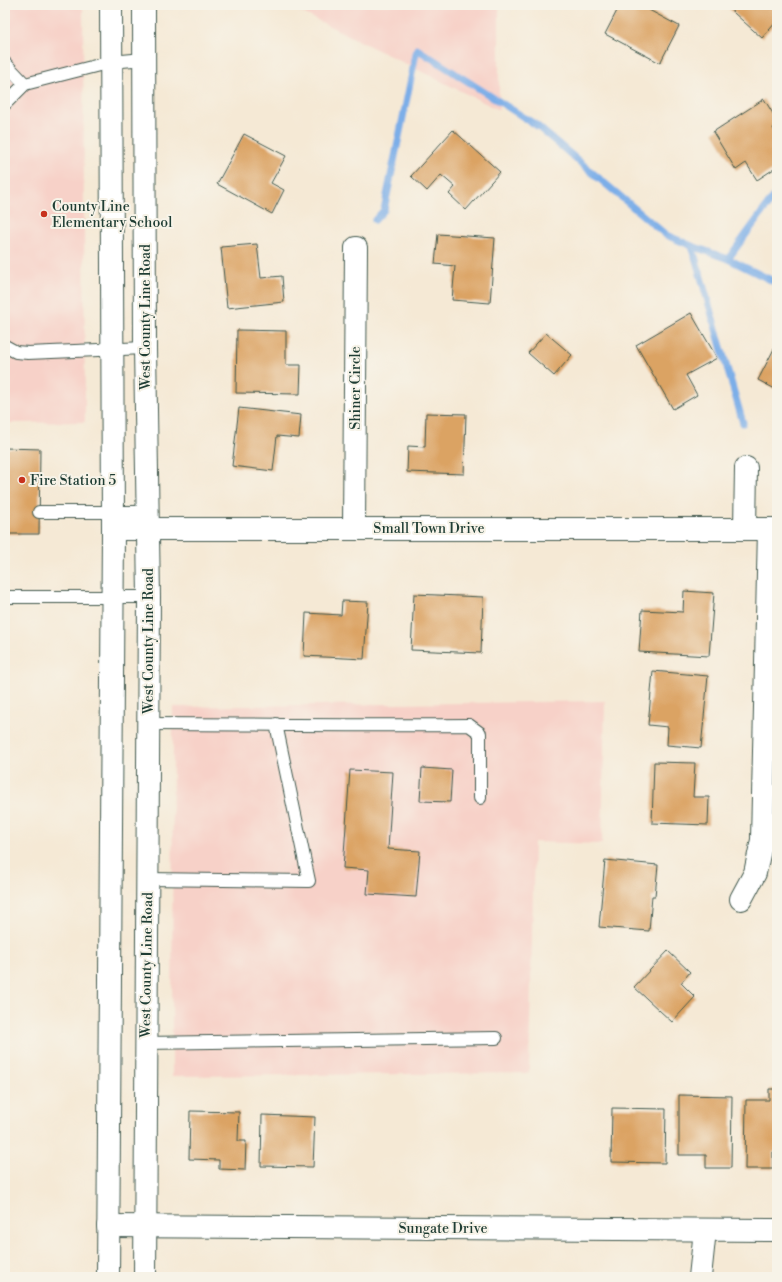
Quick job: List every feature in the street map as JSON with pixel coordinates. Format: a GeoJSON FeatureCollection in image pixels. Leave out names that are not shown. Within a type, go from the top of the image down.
{"type":"FeatureCollection","features":[{"type":"Feature","properties":{"kind":"main road"},"geometry":{"type":"LineString","coordinates":[[108,1277],[113,598],[111,5]]}},
{"type":"Feature","properties":{"kind":"main road","name":"West County Line Road"},"geometry":{"type":"LineString","coordinates":[[144,5],[145,348],[149,597],[145,1043],[145,1277]]}},
{"type":"Feature","properties":{"kind":"main road","name":"Shiner Circle"},"geometry":{"type":"LineString","coordinates":[[354,528],[356,248]]}},
{"type":"Feature","properties":{"kind":"main road"},"geometry":{"type":"LineString","coordinates":[[745,528],[746,468]]}},
{"type":"Feature","properties":{"kind":"main road","name":"Small Town Drive"},"geometry":{"type":"LineString","coordinates":[[113,521],[148,520],[354,528],[773,529]]}},
{"type":"Feature","properties":{"kind":"main road"},"geometry":{"type":"LineString","coordinates":[[741,899],[755,873],[762,840],[773,529]]}},
{"type":"Feature","properties":{"kind":"main road","name":"Sungate Drive"},"geometry":{"type":"LineString","coordinates":[[108,1226],[777,1230]]}},
{"type":"Feature","properties":{"kind":"main road"},"geometry":{"type":"LineString","coordinates":[[700,1277],[705,1230]]}},
{"type":"Feature","properties":{"kind":"lane"},"geometry":{"type":"LineString","coordinates":[[5,104],[25,84],[112,62],[144,59]]}},
{"type":"Feature","properties":{"kind":"lane"},"geometry":{"type":"LineString","coordinates":[[5,63],[25,84]]}},
{"type":"Feature","properties":{"kind":"lane"},"geometry":{"type":"LineString","coordinates":[[5,346],[16,352],[28,353],[145,348]]}},
{"type":"Feature","properties":{"kind":"lane"},"geometry":{"type":"LineString","coordinates":[[39,512],[113,521]]}},
{"type":"Feature","properties":{"kind":"lane"},"geometry":{"type":"LineString","coordinates":[[5,598],[149,597]]}},
{"type":"Feature","properties":{"kind":"lane"},"geometry":{"type":"LineString","coordinates":[[147,724],[276,724],[352,726],[469,725],[480,733],[480,798]]}},
{"type":"Feature","properties":{"kind":"lane"},"geometry":{"type":"LineString","coordinates":[[147,878],[309,881],[276,724]]}},
{"type":"Feature","properties":{"kind":"lane"},"geometry":{"type":"LineString","coordinates":[[145,1043],[496,1038]]}},
{"type":"Feature","properties":{"kind":"shaded area","name":"County Line Elementary School"},"geometry":{"type":"Polygon","coordinates":[[[5,5],[83,5],[85,422],[5,423],[5,5]]]}},
{"type":"Feature","properties":{"kind":"shaded area"},"geometry":{"type":"Polygon","coordinates":[[[287,5],[499,5],[499,110],[287,5]]]}},
{"type":"Feature","properties":{"kind":"shaded area"},"geometry":{"type":"Polygon","coordinates":[[[605,701],[602,844],[534,842],[529,1073],[172,1076],[173,707],[605,701]]]}},
{"type":"Feature","properties":{"kind":"building"},"geometry":{"type":"Polygon","coordinates":[[[620,5],[651,5],[649,10],[679,26],[660,63],[605,34],[620,5]]]}},
{"type":"Feature","properties":{"kind":"building"},"geometry":{"type":"Polygon","coordinates":[[[725,5],[777,5],[777,21],[762,38],[725,5]]]}},
{"type":"Feature","properties":{"kind":"building"},"geometry":{"type":"Polygon","coordinates":[[[764,99],[777,120],[777,125],[773,128],[777,135],[777,167],[757,180],[746,163],[736,170],[713,132],[764,99]]]}},
{"type":"Feature","properties":{"kind":"building"},"geometry":{"type":"Polygon","coordinates":[[[453,130],[500,172],[466,210],[449,194],[455,187],[441,175],[427,191],[411,176],[453,130]]]}},
{"type":"Feature","properties":{"kind":"building"},"geometry":{"type":"Polygon","coordinates":[[[244,134],[286,156],[271,183],[284,190],[272,214],[217,184],[244,134]]]}},
{"type":"Feature","properties":{"kind":"building"},"geometry":{"type":"Polygon","coordinates":[[[438,234],[495,238],[490,303],[452,300],[455,266],[435,264],[438,234]]]}},
{"type":"Feature","properties":{"kind":"building"},"geometry":{"type":"Polygon","coordinates":[[[257,244],[261,278],[282,276],[284,302],[227,308],[221,247],[257,244]]]}},
{"type":"Feature","properties":{"kind":"building"},"geometry":{"type":"Polygon","coordinates":[[[691,313],[717,358],[686,375],[697,395],[673,409],[636,345],[691,313]]]}},
{"type":"Feature","properties":{"kind":"building"},"geometry":{"type":"Polygon","coordinates":[[[237,330],[286,331],[286,365],[301,365],[300,394],[236,393],[237,330]]]}},
{"type":"Feature","properties":{"kind":"building"},"geometry":{"type":"Polygon","coordinates":[[[546,333],[572,355],[554,376],[528,353],[546,333]]]}},
{"type":"Feature","properties":{"kind":"building"},"geometry":{"type":"Polygon","coordinates":[[[777,343],[777,390],[758,380],[777,343]]]}},
{"type":"Feature","properties":{"kind":"building"},"geometry":{"type":"Polygon","coordinates":[[[239,408],[301,415],[299,438],[277,436],[273,471],[232,466],[239,408]]]}},
{"type":"Feature","properties":{"kind":"building"},"geometry":{"type":"Polygon","coordinates":[[[426,413],[466,414],[464,474],[407,472],[408,446],[425,447],[426,413]]]}},
{"type":"Feature","properties":{"kind":"building","name":"Fire Station 5"},"geometry":{"type":"Polygon","coordinates":[[[5,448],[40,449],[39,534],[5,534],[5,448]]]}},
{"type":"Feature","properties":{"kind":"building"},"geometry":{"type":"Polygon","coordinates":[[[684,591],[714,593],[709,656],[639,652],[642,610],[683,612],[684,591]]]}},
{"type":"Feature","properties":{"kind":"building"},"geometry":{"type":"Polygon","coordinates":[[[414,594],[483,597],[481,653],[411,650],[414,594]]]}},
{"type":"Feature","properties":{"kind":"building"},"geometry":{"type":"Polygon","coordinates":[[[342,601],[368,602],[364,659],[304,656],[306,613],[341,615],[342,601]]]}},
{"type":"Feature","properties":{"kind":"building"},"geometry":{"type":"Polygon","coordinates":[[[653,671],[708,676],[701,748],[667,745],[668,727],[648,725],[653,671]]]}},
{"type":"Feature","properties":{"kind":"building"},"geometry":{"type":"Polygon","coordinates":[[[654,762],[695,763],[693,797],[709,797],[708,825],[652,823],[654,762]]]}},
{"type":"Feature","properties":{"kind":"building"},"geometry":{"type":"Polygon","coordinates":[[[422,768],[452,770],[450,802],[420,801],[422,768]]]}},
{"type":"Feature","properties":{"kind":"building"},"geometry":{"type":"Polygon","coordinates":[[[350,770],[393,772],[388,849],[420,851],[416,897],[367,894],[369,870],[343,868],[350,770]]]}},
{"type":"Feature","properties":{"kind":"building"},"geometry":{"type":"Polygon","coordinates":[[[605,860],[658,865],[655,896],[652,896],[649,931],[599,927],[605,860]]]}},
{"type":"Feature","properties":{"kind":"building"},"geometry":{"type":"Polygon","coordinates":[[[668,951],[690,972],[681,983],[695,997],[672,1022],[634,987],[668,951]]]}},
{"type":"Feature","properties":{"kind":"building"},"geometry":{"type":"Polygon","coordinates":[[[769,1089],[777,1089],[777,1152],[773,1152],[773,1169],[745,1169],[746,1100],[769,1100],[769,1089]]]}},
{"type":"Feature","properties":{"kind":"building"},"geometry":{"type":"Polygon","coordinates":[[[679,1095],[732,1096],[731,1168],[706,1168],[706,1155],[679,1155],[679,1095]]]}},
{"type":"Feature","properties":{"kind":"building"},"geometry":{"type":"Polygon","coordinates":[[[612,1108],[666,1109],[665,1163],[611,1162],[612,1108]]]}},
{"type":"Feature","properties":{"kind":"building"},"geometry":{"type":"Polygon","coordinates":[[[190,1111],[239,1112],[238,1141],[246,1141],[245,1170],[219,1169],[219,1160],[189,1159],[190,1111]]]}},
{"type":"Feature","properties":{"kind":"building"},"geometry":{"type":"Polygon","coordinates":[[[262,1115],[315,1117],[313,1167],[261,1166],[262,1115]]]}},
{"type":"Feature","properties":{"kind":"waterway"},"geometry":{"type":"LineString","coordinates":[[375,220],[384,210],[417,49],[536,125],[666,235],[728,259],[777,283]]}},
{"type":"Feature","properties":{"kind":"waterway"},"geometry":{"type":"LineString","coordinates":[[728,259],[777,192]]}},
{"type":"Feature","properties":{"kind":"waterway"},"geometry":{"type":"LineString","coordinates":[[692,246],[743,423]]}},
{"type":"Feature","properties":{"kind":"place","name":"County Line Elementary School"},"geometry":{"type":"Point","coordinates":[44,214]}},
{"type":"Feature","properties":{"kind":"place","name":"Fire Station 5"},"geometry":{"type":"Point","coordinates":[22,480]}}]}
